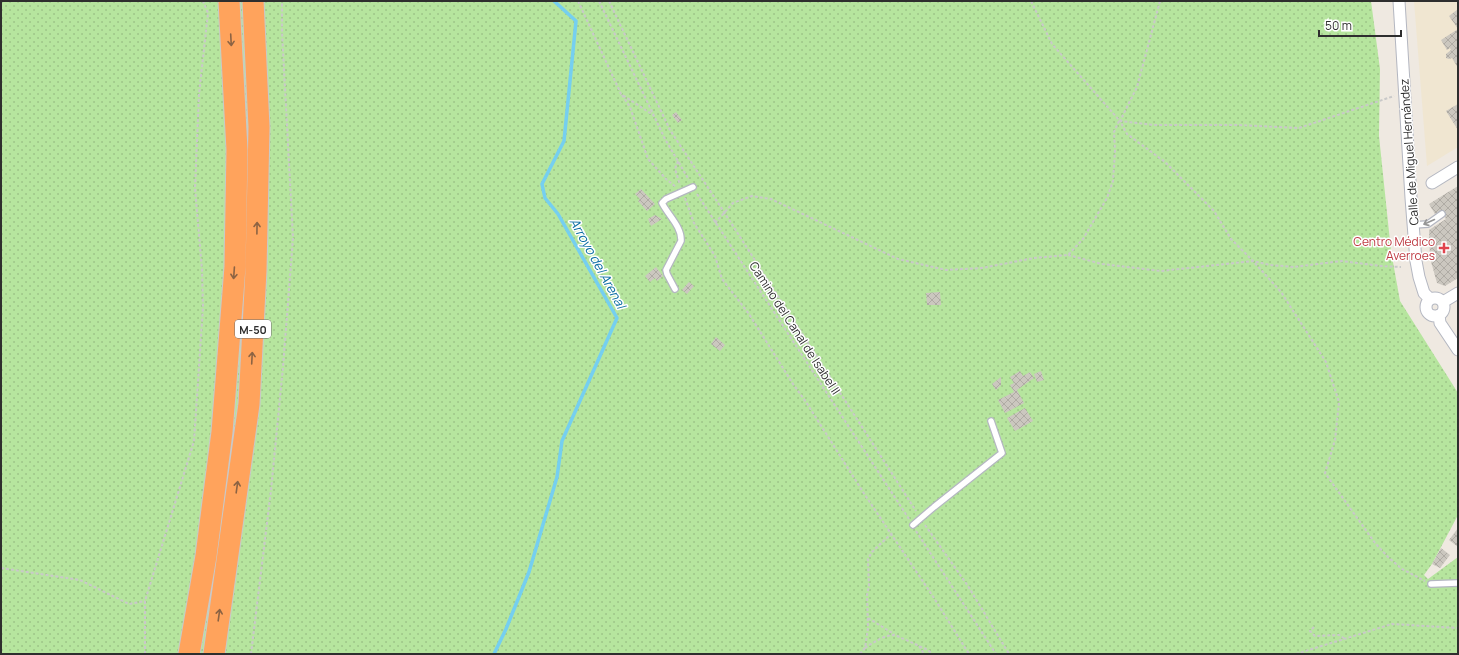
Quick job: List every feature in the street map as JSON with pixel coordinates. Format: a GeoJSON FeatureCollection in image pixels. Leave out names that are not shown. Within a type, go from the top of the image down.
{"type":"FeatureCollection","features":[{"type":"Feature","properties":{"kind":"highway","name":"M-50"},"geometry":{"type":"LineString","coordinates":[[189,654],[206,556],[222,432],[235,267],[237,150],[228,1]]}},
{"type":"Feature","properties":{"kind":"highway","name":"M-50"},"geometry":{"type":"LineString","coordinates":[[214,654],[249,404],[256,270],[259,127],[253,1]]}},
{"type":"Feature","properties":{"kind":"highway"},"geometry":{"type":"LineString","coordinates":[[175,654],[194,558],[206,481],[220,372],[229,342]]}},
{"type":"Feature","properties":{"kind":"street","name":"Calle de Miguel Hernández"},"geometry":{"type":"LineString","coordinates":[[1399,1],[1411,198],[1419,278],[1424,293],[1430,299],[1426,306],[1428,313],[1435,316],[1439,315],[1440,323],[1458,350]]}},
{"type":"Feature","properties":{"kind":"street"},"geometry":{"type":"LineString","coordinates":[[1432,184],[1458,167]]}},
{"type":"Feature","properties":{"kind":"street"},"geometry":{"type":"LineString","coordinates":[[1443,302],[1458,293]]}},
{"type":"Feature","properties":{"kind":"street"},"geometry":{"type":"LineString","coordinates":[[1430,299],[1437,298],[1443,302],[1444,308],[1439,315]]}},
{"type":"Feature","properties":{"kind":"lane"},"geometry":{"type":"LineString","coordinates":[[675,289],[666,270],[682,241],[682,237],[676,224],[662,203],[666,199],[693,187]]}},
{"type":"Feature","properties":{"kind":"lane"},"geometry":{"type":"LineString","coordinates":[[1414,225],[1428,224],[1442,214]]}},
{"type":"Feature","properties":{"kind":"lane"},"geometry":{"type":"LineString","coordinates":[[913,525],[1002,453],[991,421]]}},
{"type":"Feature","properties":{"kind":"lane"},"geometry":{"type":"LineString","coordinates":[[1431,584],[1458,582]]}},
{"type":"Feature","properties":{"kind":"path"},"geometry":{"type":"LineString","coordinates":[[145,654],[145,601],[194,441],[203,307],[202,270],[195,188],[199,94],[208,13],[203,1]]}},
{"type":"Feature","properties":{"kind":"path"},"geometry":{"type":"LineString","coordinates":[[251,654],[271,490],[283,367],[293,238],[282,32],[282,1]]}},
{"type":"Feature","properties":{"kind":"path"},"geometry":{"type":"LineString","coordinates":[[578,1],[621,94],[630,107],[648,159],[666,179],[683,191]]}},
{"type":"Feature","properties":{"kind":"path","name":"Camino del Canal de Isabel II"},"geometry":{"type":"LineString","coordinates":[[599,1],[665,138],[693,187],[996,654]]}},
{"type":"Feature","properties":{"kind":"path"},"geometry":{"type":"LineString","coordinates":[[609,1],[670,130],[921,518],[968,586],[1009,654]]}},
{"type":"Feature","properties":{"kind":"path"},"geometry":{"type":"LineString","coordinates":[[1031,1],[1052,44],[1120,121],[1127,134],[1166,162],[1214,211],[1231,239],[1281,292],[1326,362],[1339,402],[1335,440],[1325,473],[1375,543],[1388,557],[1402,569],[1431,584]]}},
{"type":"Feature","properties":{"kind":"path"},"geometry":{"type":"LineString","coordinates":[[1068,255],[1083,239],[1107,198],[1113,181],[1115,151],[1114,132],[1137,87],[1160,1]]}},
{"type":"Feature","properties":{"kind":"path"},"geometry":{"type":"LineString","coordinates":[[621,94],[654,116]]}},
{"type":"Feature","properties":{"kind":"path"},"geometry":{"type":"LineString","coordinates":[[1120,121],[1154,125],[1237,125],[1299,128],[1394,96]]}},
{"type":"Feature","properties":{"kind":"path"},"geometry":{"type":"LineString","coordinates":[[678,160],[675,169],[694,223],[715,256],[722,280],[749,314],[969,654]]}},
{"type":"Feature","properties":{"kind":"path"},"geometry":{"type":"LineString","coordinates":[[715,223],[733,203],[752,196],[771,199],[898,259],[946,270],[982,268],[1034,258],[1068,255],[1102,264],[1161,271],[1253,261],[1270,265],[1294,267],[1341,261],[1381,266],[1401,266]]}},
{"type":"Feature","properties":{"kind":"path"},"geometry":{"type":"LineString","coordinates":[[865,648],[868,618],[868,559],[872,552],[892,534]]}},
{"type":"Feature","properties":{"kind":"path"},"geometry":{"type":"LineString","coordinates":[[1,568],[80,580],[128,604],[145,601]]}},
{"type":"Feature","properties":{"kind":"path"},"geometry":{"type":"LineString","coordinates":[[868,618],[895,635],[918,645],[933,654]]}},
{"type":"Feature","properties":{"kind":"path"},"geometry":{"type":"LineString","coordinates":[[1296,654],[1392,624],[1458,628]]}},
{"type":"Feature","properties":{"kind":"path"},"geometry":{"type":"LineString","coordinates":[[1314,627],[1310,631],[1315,636],[1332,634],[1339,635],[1345,639]]}},
{"type":"Feature","properties":{"kind":"path"},"geometry":{"type":"LineString","coordinates":[[860,654],[865,648],[882,638],[895,635]]}},
{"type":"Feature","properties":{"kind":"path"},"geometry":{"type":"LineString","coordinates":[[918,645],[924,654]]}},
{"type":"Feature","properties":{"kind":"shaded area"},"geometry":{"type":"Polygon","coordinates":[[[1414,1],[1458,1],[1458,147],[1427,166],[1414,1]]]}},
{"type":"Feature","properties":{"kind":"green space"},"geometry":{"type":"Polygon","coordinates":[[[1,1],[1371,1],[1380,69],[1379,136],[1391,251],[1400,301],[1458,393],[1458,515],[1432,564],[1424,575],[1428,579],[1458,557],[1458,654],[1,654],[1,1]]]}},
{"type":"Feature","properties":{"kind":"building"},"geometry":{"type":"Polygon","coordinates":[[[1458,9],[1458,29],[1449,16],[1458,9]]]}},
{"type":"Feature","properties":{"kind":"building"},"geometry":{"type":"Polygon","coordinates":[[[1458,29],[1458,68],[1452,58],[1446,58],[1446,54],[1451,50],[1450,48],[1447,50],[1441,40],[1458,29]]]}},
{"type":"Feature","properties":{"kind":"building"},"geometry":{"type":"Polygon","coordinates":[[[1458,104],[1458,130],[1446,111],[1458,104]]]}},
{"type":"Feature","properties":{"kind":"building"},"geometry":{"type":"Polygon","coordinates":[[[676,112],[682,120],[678,123],[672,115],[676,112]]]}},
{"type":"Feature","properties":{"kind":"building","name":"Centro Médico Averroes"},"geometry":{"type":"Polygon","coordinates":[[[1458,186],[1458,278],[1445,286],[1437,283],[1430,258],[1429,230],[1446,219],[1440,211],[1435,214],[1429,204],[1458,186]]]}},
{"type":"Feature","properties":{"kind":"building"},"geometry":{"type":"Polygon","coordinates":[[[641,189],[655,204],[647,211],[638,201],[640,199],[635,194],[641,189]]]}},
{"type":"Feature","properties":{"kind":"building"},"geometry":{"type":"Polygon","coordinates":[[[655,215],[662,219],[651,226],[648,219],[655,215]]]}},
{"type":"Feature","properties":{"kind":"building"},"geometry":{"type":"Polygon","coordinates":[[[656,267],[663,276],[657,281],[655,278],[650,282],[645,276],[656,267]]]}},
{"type":"Feature","properties":{"kind":"building"},"geometry":{"type":"Polygon","coordinates":[[[689,282],[694,286],[687,294],[682,290],[689,282]]]}},
{"type":"Feature","properties":{"kind":"building"},"geometry":{"type":"Polygon","coordinates":[[[940,292],[941,305],[927,305],[926,293],[940,292]]]}},
{"type":"Feature","properties":{"kind":"building"},"geometry":{"type":"Polygon","coordinates":[[[716,337],[725,345],[720,351],[711,344],[716,337]]]}},
{"type":"Feature","properties":{"kind":"building"},"geometry":{"type":"Polygon","coordinates":[[[1020,371],[1023,376],[1030,372],[1034,378],[1017,390],[1024,403],[1005,413],[998,400],[1014,392],[1010,385],[1014,383],[1010,377],[1020,371]]]}},
{"type":"Feature","properties":{"kind":"building"},"geometry":{"type":"Polygon","coordinates":[[[1041,371],[1044,380],[1037,382],[1034,374],[1041,371]]]}},
{"type":"Feature","properties":{"kind":"building"},"geometry":{"type":"Polygon","coordinates":[[[1001,377],[1001,385],[996,390],[992,384],[1001,377]]]}},
{"type":"Feature","properties":{"kind":"building"},"geometry":{"type":"Polygon","coordinates":[[[1025,408],[1033,421],[1015,431],[1007,418],[1025,408]]]}},
{"type":"Feature","properties":{"kind":"building"},"geometry":{"type":"Polygon","coordinates":[[[1458,528],[1458,547],[1449,540],[1458,528]]]}},
{"type":"Feature","properties":{"kind":"building"},"geometry":{"type":"Polygon","coordinates":[[[1441,548],[1450,555],[1440,568],[1432,564],[1441,548]]]}},
{"type":"Feature","properties":{"kind":"waterway","name":"Arroyo del Arenal"},"geometry":{"type":"LineString","coordinates":[[494,654],[506,629],[529,572],[557,477],[562,441],[617,318],[558,214],[545,198],[542,184],[564,141],[576,21],[554,1]]}},
{"type":"Feature","properties":{"kind":"place","name":"Centro Médico Averroes"},"geometry":{"type":"Point","coordinates":[1444,248]}}]}
